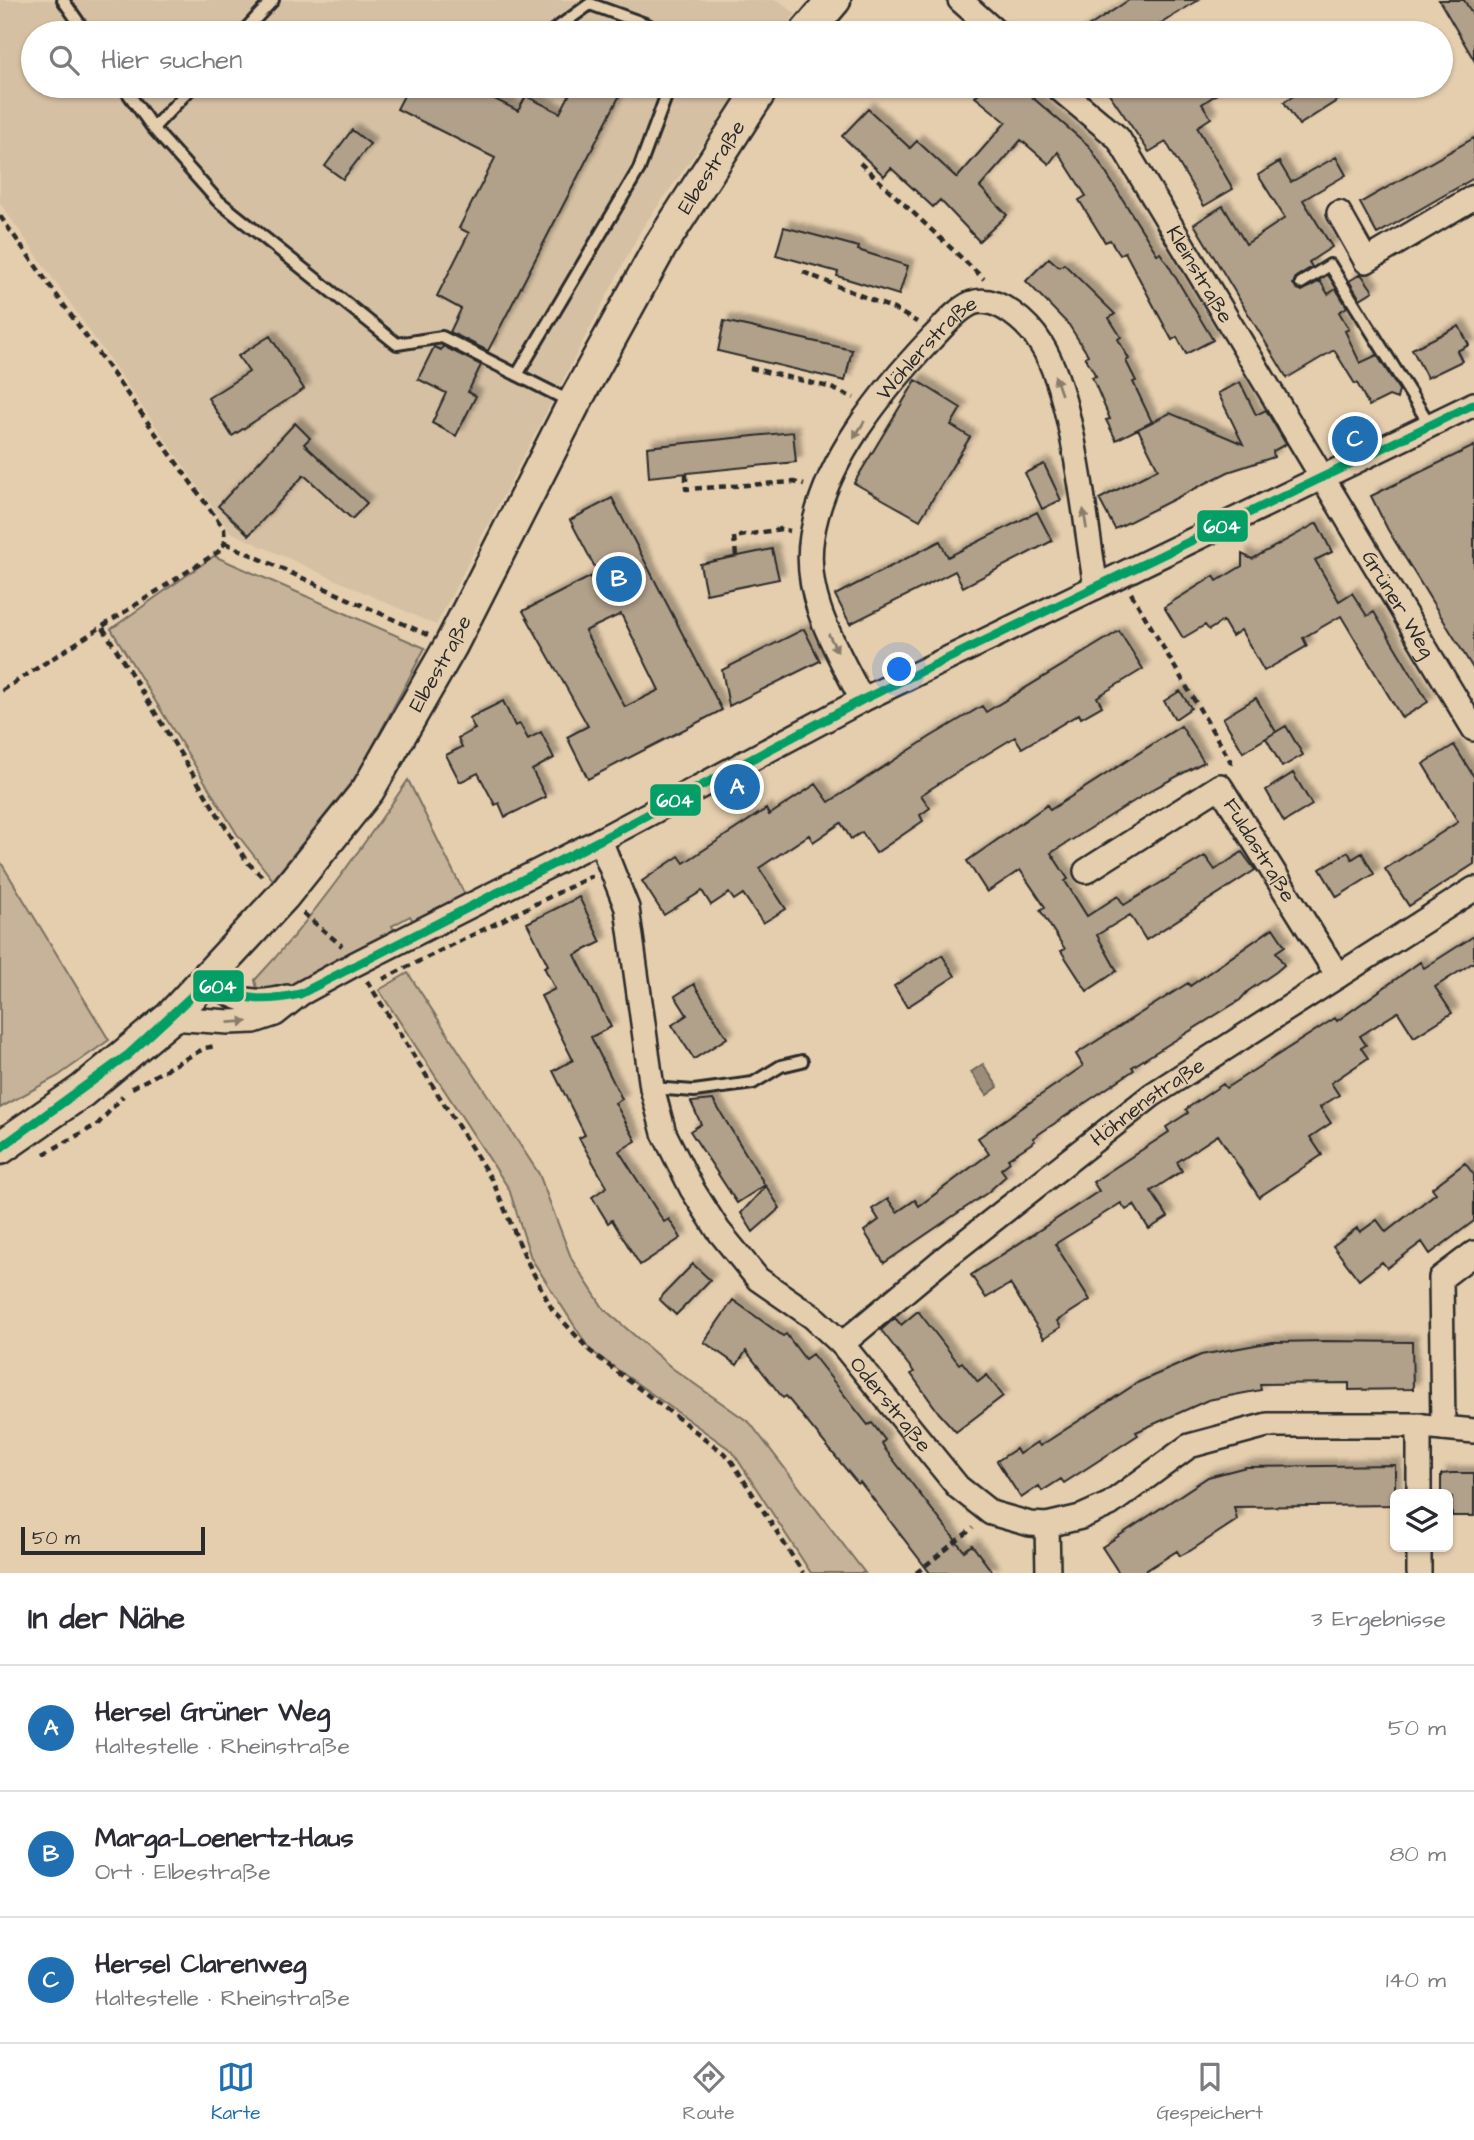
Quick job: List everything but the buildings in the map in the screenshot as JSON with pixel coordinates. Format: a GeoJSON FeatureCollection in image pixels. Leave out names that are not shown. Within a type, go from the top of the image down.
{"type":"FeatureCollection","features":[{"type":"Feature","properties":{"kind":"main road"},"geometry":{"type":"LineString","coordinates":[[816,21],[834,0]]}},
{"type":"Feature","properties":{"kind":"main road","name":"Elbestraße"},"geometry":{"type":"LineString","coordinates":[[0,1148],[82,1091],[170,1018],[209,980],[283,896],[368,790],[451,645],[574,403],[661,245],[755,98]]}},
{"type":"Feature","properties":{"kind":"street"},"geometry":{"type":"LineString","coordinates":[[960,0],[984,21]]}},
{"type":"Feature","properties":{"kind":"street","name":"Kleinstraße"},"geometry":{"type":"LineString","coordinates":[[1070,98],[1118,138],[1322,480]]}},
{"type":"Feature","properties":{"kind":"street"},"geometry":{"type":"LineString","coordinates":[[1339,213],[1366,261],[1474,197]]}},
{"type":"Feature","properties":{"kind":"street","name":"Wöhlerstraße"},"geometry":{"type":"LineString","coordinates":[[862,700],[818,613],[811,583],[812,536],[825,492],[874,407],[897,375],[936,333],[973,303],[992,302],[1009,311],[1041,343],[1060,390],[1096,587]]}},
{"type":"Feature","properties":{"kind":"street"},"geometry":{"type":"LineString","coordinates":[[170,1018],[254,1021],[275,1014],[300,994],[355,964],[600,840],[862,700],[1322,480],[1474,404]]}},
{"type":"Feature","properties":{"kind":"street","name":"Grüner Weg"},"geometry":{"type":"LineString","coordinates":[[1322,480],[1474,729]]}},
{"type":"Feature","properties":{"kind":"street","name":"Fuldastraße"},"geometry":{"type":"LineString","coordinates":[[1086,871],[1220,786],[1338,976]]}},
{"type":"Feature","properties":{"kind":"street","name":"Oderstraße"},"geometry":{"type":"LineString","coordinates":[[600,840],[627,908],[652,1088],[664,1133],[692,1189],[718,1230],[758,1279],[813,1317],[842,1344],[958,1487],[991,1513],[1030,1524],[1047,1525],[1081,1517],[1110,1504],[1189,1446],[1267,1425],[1419,1425],[1474,1431]]}},
{"type":"Feature","properties":{"kind":"street","name":"Höhnenstraße"},"geometry":{"type":"LineString","coordinates":[[842,1344],[946,1257],[1152,1095],[1474,889]]}},
{"type":"Feature","properties":{"kind":"street"},"geometry":{"type":"LineString","coordinates":[[209,980],[235,997],[262,1004],[300,994]]}},
{"type":"Feature","properties":{"kind":"street"},"geometry":{"type":"LineString","coordinates":[[1443,1428],[1441,1278],[1474,1253]]}},
{"type":"Feature","properties":{"kind":"street"},"geometry":{"type":"LineString","coordinates":[[1419,1425],[1419,1489]]}},
{"type":"Feature","properties":{"kind":"street"},"geometry":{"type":"LineString","coordinates":[[1047,1525],[1048,1573]]}},
{"type":"Feature","properties":{"kind":"street"},"geometry":{"type":"LineString","coordinates":[[1419,1552],[1419,1573]]}},
{"type":"Feature","properties":{"kind":"lane"},"geometry":{"type":"LineString","coordinates":[[63,0],[78,21]]}},
{"type":"Feature","properties":{"kind":"lane"},"geometry":{"type":"LineString","coordinates":[[253,21],[272,0]]}},
{"type":"Feature","properties":{"kind":"lane"},"geometry":{"type":"LineString","coordinates":[[567,21],[590,4],[637,21]]}},
{"type":"Feature","properties":{"kind":"lane"},"geometry":{"type":"LineString","coordinates":[[132,98],[153,128],[217,200],[397,344],[442,337],[574,403]]}},
{"type":"Feature","properties":{"kind":"lane"},"geometry":{"type":"LineString","coordinates":[[153,128],[182,98]]}},
{"type":"Feature","properties":{"kind":"lane"},"geometry":{"type":"LineString","coordinates":[[517,374],[639,169],[665,98]]}},
{"type":"Feature","properties":{"kind":"lane"},"geometry":{"type":"LineString","coordinates":[[1301,283],[1330,265],[1430,425]]}},
{"type":"Feature","properties":{"kind":"lane"},"geometry":{"type":"LineString","coordinates":[[652,1088],[694,1091],[752,1083],[781,1066],[803,1061]]}},
{"type":"Feature","properties":{"kind":"path"},"geometry":{"type":"LineString","coordinates":[[860,163],[989,284],[992,302]]}},
{"type":"Feature","properties":{"kind":"path"},"geometry":{"type":"LineString","coordinates":[[0,216],[224,529],[225,544],[218,552],[103,628],[99,627],[0,692]]}},
{"type":"Feature","properties":{"kind":"path"},"geometry":{"type":"LineString","coordinates":[[803,272],[894,309],[936,333]]}},
{"type":"Feature","properties":{"kind":"path"},"geometry":{"type":"LineString","coordinates":[[750,368],[829,387],[874,407]]}},
{"type":"Feature","properties":{"kind":"path"},"geometry":{"type":"LineString","coordinates":[[685,474],[686,489],[794,482],[825,492]]}},
{"type":"Feature","properties":{"kind":"path"},"geometry":{"type":"LineString","coordinates":[[736,556],[734,537],[781,529],[812,536]]}},
{"type":"Feature","properties":{"kind":"path"},"geometry":{"type":"LineString","coordinates":[[225,544],[451,645]]}},
{"type":"Feature","properties":{"kind":"path"},"geometry":{"type":"LineString","coordinates":[[1120,575],[1231,762],[1220,786]]}},
{"type":"Feature","properties":{"kind":"path"},"geometry":{"type":"LineString","coordinates":[[103,628],[247,862],[347,950],[493,1182],[527,1261],[552,1309],[590,1351],[729,1457],[803,1573]]}},
{"type":"Feature","properties":{"kind":"path"},"geometry":{"type":"LineString","coordinates":[[916,1573],[991,1513]]}},
{"type":"Feature","properties":{"kind":"shaded area"},"geometry":{"type":"Polygon","coordinates":[[[0,0],[778,0],[796,14],[791,21],[21,21],[21,98],[735,98],[642,228],[436,625],[230,532],[0,203],[0,0]]]}},
{"type":"Feature","properties":{"kind":"shaded area"},"geometry":{"type":"Polygon","coordinates":[[[214,556],[425,648],[358,774],[273,880],[237,834],[111,629],[214,556]]]}},
{"type":"Feature","properties":{"kind":"shaded area"},"geometry":{"type":"Polygon","coordinates":[[[408,780],[465,895],[414,923],[410,916],[392,926],[395,932],[308,979],[272,990],[257,989],[255,980],[316,908],[408,780]]]}},
{"type":"Feature","properties":{"kind":"shaded area"},"geometry":{"type":"Polygon","coordinates":[[[0,861],[109,1040],[58,1076],[0,1108],[0,861]]]}},
{"type":"Feature","properties":{"kind":"shaded area"},"geometry":{"type":"Polygon","coordinates":[[[408,973],[539,1174],[572,1260],[604,1309],[672,1368],[750,1423],[865,1573],[811,1573],[732,1451],[590,1350],[531,1258],[509,1189],[379,990],[408,973]]]}},
{"type":"Feature","properties":{"kind":"shaded area"},"geometry":{"type":"Polygon","coordinates":[[[983,1064],[998,1087],[987,1095],[971,1072],[983,1064]]]}},
{"type":"Feature","properties":{"kind":"transit line","name":"604"},"geometry":{"type":"LineString","coordinates":[[0,1148],[128,1055],[209,980],[231,993],[253,998],[300,994],[600,840],[862,700],[1474,404]]}},
{"type":"Feature","properties":{"kind":"place","name":"Hersel Clarenweg"},"geometry":{"type":"Point","coordinates":[1355,439]}},
{"type":"Feature","properties":{"kind":"place","name":"Marga-Loenertz-Haus"},"geometry":{"type":"Point","coordinates":[619,579]}},
{"type":"Feature","properties":{"kind":"place","name":"Hersel Grüner Weg"},"geometry":{"type":"Point","coordinates":[737,787]}}]}
